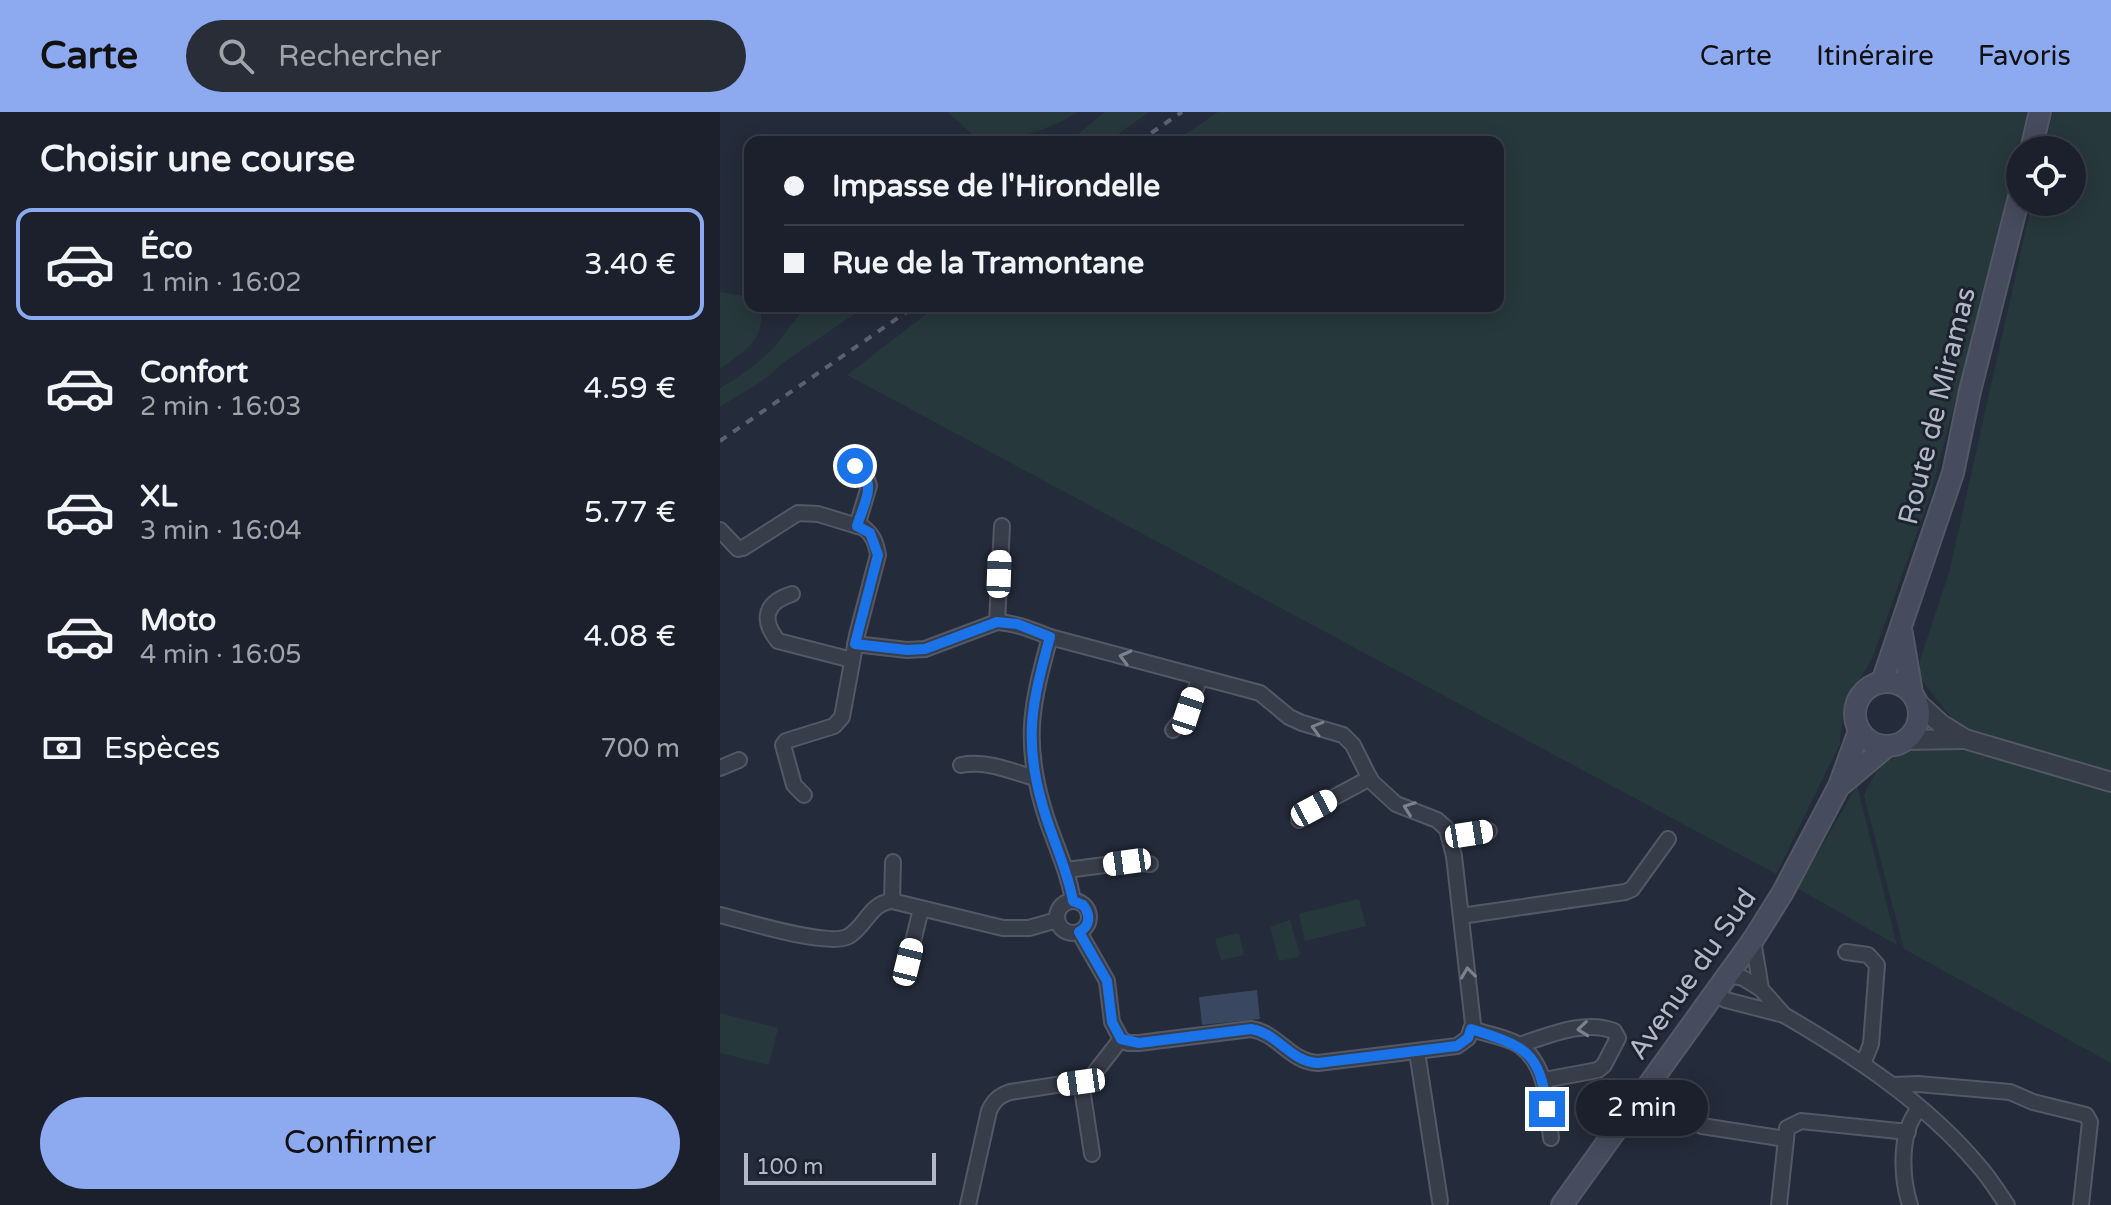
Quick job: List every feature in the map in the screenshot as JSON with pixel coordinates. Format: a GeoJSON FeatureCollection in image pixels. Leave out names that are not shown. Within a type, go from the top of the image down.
{"type":"FeatureCollection","features":[{"type":"Feature","properties":{"kind":"main road"},"geometry":{"type":"LineString","coordinates":[[2034,136],[2040,112]]}},
{"type":"Feature","properties":{"kind":"main road","name":"Route de Miramas"},"geometry":{"type":"LineString","coordinates":[[1882,682],[1953,473],[1970,391],[2014,216]]}},
{"type":"Feature","properties":{"kind":"main road","name":"Route de Miramas"},"geometry":{"type":"LineString","coordinates":[[1901,631],[1915,698]]}},
{"type":"Feature","properties":{"kind":"main road"},"geometry":{"type":"LineString","coordinates":[[1839,786],[1886,747],[1906,740],[1918,723],[1920,713],[1915,698],[1902,685],[1882,682],[1863,691],[1857,700],[1855,721],[1866,739],[1886,747]]}},
{"type":"Feature","properties":{"kind":"main road"},"geometry":{"type":"LineString","coordinates":[[1839,786],[1859,731]]}},
{"type":"Feature","properties":{"kind":"main road","name":"Avenue du Sud"},"geometry":{"type":"LineString","coordinates":[[1562,1205],[1753,940],[1784,891],[1839,786]]}},
{"type":"Feature","properties":{"kind":"street"},"geometry":{"type":"LineString","coordinates":[[855,466],[865,473],[869,486],[857,526]]}},
{"type":"Feature","properties":{"kind":"street"},"geometry":{"type":"LineString","coordinates":[[720,530],[738,549],[798,513],[818,514],[870,533],[878,555],[839,722],[786,741],[783,745],[794,785],[804,795]]}},
{"type":"Feature","properties":{"kind":"street"},"geometry":{"type":"LineString","coordinates":[[997,622],[1002,526]]}},
{"type":"Feature","properties":{"kind":"street"},"geometry":{"type":"LineString","coordinates":[[792,594],[779,598],[770,606],[767,620],[770,631],[778,641],[852,660]]}},
{"type":"Feature","properties":{"kind":"street"},"geometry":{"type":"LineString","coordinates":[[855,644],[925,649],[997,622],[1017,624],[1050,637],[1260,693],[1302,723],[1343,735],[1353,745],[1370,778],[1396,804],[1437,820],[1447,829],[1473,1024],[1468,1038],[1457,1046],[1305,1062],[1264,1031],[1246,1030],[1139,1043],[1121,1039],[1112,1022],[1107,981],[1079,932]]}},
{"type":"Feature","properties":{"kind":"street"},"geometry":{"type":"LineString","coordinates":[[1050,637],[1031,715],[1035,778],[1067,870],[1073,901]]}},
{"type":"Feature","properties":{"kind":"street"},"geometry":{"type":"LineString","coordinates":[[1173,730],[1188,711],[1200,677]]}},
{"type":"Feature","properties":{"kind":"street"},"geometry":{"type":"LineString","coordinates":[[1915,698],[1941,724],[1965,739],[2111,782]]}},
{"type":"Feature","properties":{"kind":"street"},"geometry":{"type":"LineString","coordinates":[[1906,740],[1965,739]]}},
{"type":"Feature","properties":{"kind":"street"},"geometry":{"type":"LineString","coordinates":[[720,768],[739,760]]}},
{"type":"Feature","properties":{"kind":"street"},"geometry":{"type":"LineString","coordinates":[[961,765],[976,762],[1035,778]]}},
{"type":"Feature","properties":{"kind":"street"},"geometry":{"type":"LineString","coordinates":[[1299,820],[1314,808],[1370,778]]}},
{"type":"Feature","properties":{"kind":"street"},"geometry":{"type":"LineString","coordinates":[[1449,837],[1489,831]]}},
{"type":"Feature","properties":{"kind":"street"},"geometry":{"type":"LineString","coordinates":[[1461,916],[1625,892],[1632,889],[1668,839]]}},
{"type":"Feature","properties":{"kind":"street"},"geometry":{"type":"LineString","coordinates":[[892,901],[893,862]]}},
{"type":"Feature","properties":{"kind":"street"},"geometry":{"type":"LineString","coordinates":[[1067,870],[1127,862],[1150,864]]}},
{"type":"Feature","properties":{"kind":"street"},"geometry":{"type":"LineString","coordinates":[[720,915],[836,941],[855,931],[877,906],[892,901],[1003,928],[1029,928],[1057,920]]}},
{"type":"Feature","properties":{"kind":"street"},"geometry":{"type":"LineString","coordinates":[[1057,920],[1062,907],[1073,901]]}},
{"type":"Feature","properties":{"kind":"street"},"geometry":{"type":"LineString","coordinates":[[1057,920],[1065,931],[1079,932],[1087,925],[1089,914],[1083,905],[1073,901]]}},
{"type":"Feature","properties":{"kind":"street"},"geometry":{"type":"LineString","coordinates":[[908,962],[921,909]]}},
{"type":"Feature","properties":{"kind":"street"},"geometry":{"type":"LineString","coordinates":[[1753,940],[1761,989]]}},
{"type":"Feature","properties":{"kind":"street"},"geometry":{"type":"LineString","coordinates":[[1846,952],[1868,955],[1877,965],[1871,1044],[1863,1064]]}},
{"type":"Feature","properties":{"kind":"street"},"geometry":{"type":"LineString","coordinates":[[1728,975],[1743,978],[1761,989],[1784,1015],[1892,1085],[1978,1164],[2007,1205]]}},
{"type":"Feature","properties":{"kind":"street"},"geometry":{"type":"LineString","coordinates":[[1715,994],[1726,1000],[1784,1015]]}},
{"type":"Feature","properties":{"kind":"street"},"geometry":{"type":"LineString","coordinates":[[1519,1045],[1578,1028],[1597,1027],[1614,1031],[1618,1038],[1616,1045],[1598,1070],[1544,1080]]}},
{"type":"Feature","properties":{"kind":"street"},"geometry":{"type":"LineString","coordinates":[[1471,1029],[1519,1045],[1533,1060],[1544,1080],[1551,1138]]}},
{"type":"Feature","properties":{"kind":"street"},"geometry":{"type":"LineString","coordinates":[[968,1205],[993,1102],[1010,1092],[1089,1080],[1121,1039]]}},
{"type":"Feature","properties":{"kind":"street"},"geometry":{"type":"LineString","coordinates":[[1417,1052],[1440,1201]]}},
{"type":"Feature","properties":{"kind":"street"},"geometry":{"type":"LineString","coordinates":[[1081,1082],[1092,1154]]}},
{"type":"Feature","properties":{"kind":"street"},"geometry":{"type":"LineString","coordinates":[[1892,1085],[1918,1084],[2010,1092],[2033,1102],[2086,1115],[2090,1122],[2081,1205]]}},
{"type":"Feature","properties":{"kind":"street"},"geometry":{"type":"LineString","coordinates":[[1681,1107],[1685,1118],[1702,1126],[1786,1139]]}},
{"type":"Feature","properties":{"kind":"street"},"geometry":{"type":"LineString","coordinates":[[1910,1205],[1902,1176],[1910,1119],[1919,1109]]}},
{"type":"Feature","properties":{"kind":"street"},"geometry":{"type":"LineString","coordinates":[[1779,1205],[1787,1128],[1801,1121],[1908,1132]]}},
{"type":"Feature","properties":{"kind":"shaded area"},"geometry":{"type":"Polygon","coordinates":[[[948,112],[1078,112],[1056,124],[1020,136],[974,136],[948,112]]]}},
{"type":"Feature","properties":{"kind":"shaded area"},"geometry":{"type":"Polygon","coordinates":[[[1105,112],[1149,112],[1115,136],[1075,136],[1105,112]]]}},
{"type":"Feature","properties":{"kind":"shaded area"},"geometry":{"type":"Polygon","coordinates":[[[1218,112],[2032,112],[2026,136],[2006,136],[2006,211],[1930,496],[1873,657],[1846,710],[1840,744],[1776,874],[847,375],[929,312],[1504,312],[1504,136],[1183,136],[1218,112]]]}},
{"type":"Feature","properties":{"kind":"shaded area"},"geometry":{"type":"Polygon","coordinates":[[[2053,112],[2111,112],[2111,1063],[1904,949],[1864,796],[1873,778],[1897,756],[1928,749],[1982,748],[1984,740],[1952,719],[1916,673],[1950,569],[2029,216],[2086,216],[2086,136],[2047,136],[2053,112]]]}},
{"type":"Feature","properties":{"kind":"shaded area"},"geometry":{"type":"Polygon","coordinates":[[[720,292],[744,296],[744,312],[760,312],[761,318],[752,344],[720,369],[720,292]]]}},
{"type":"Feature","properties":{"kind":"shaded area"},"geometry":{"type":"Polygon","coordinates":[[[802,312],[857,312],[720,407],[720,388],[763,357],[802,312]]]}},
{"type":"Feature","properties":{"kind":"shaded area"},"geometry":{"type":"Polygon","coordinates":[[[1857,786],[1897,945],[1797,888],[1857,786]]]}},
{"type":"Feature","properties":{"kind":"shaded area"},"geometry":{"type":"Polygon","coordinates":[[[1359,899],[1366,926],[1305,941],[1299,914],[1359,899]]]}},
{"type":"Feature","properties":{"kind":"shaded area"},"geometry":{"type":"Polygon","coordinates":[[[1290,920],[1300,954],[1279,961],[1270,927],[1290,920]]]}},
{"type":"Feature","properties":{"kind":"shaded area"},"geometry":{"type":"Polygon","coordinates":[[[1239,933],[1244,955],[1221,960],[1215,939],[1239,933]]]}},
{"type":"Feature","properties":{"kind":"shaded area"},"geometry":{"type":"Polygon","coordinates":[[[720,1013],[778,1028],[769,1065],[720,1053],[720,1013]]]}},
{"type":"Feature","properties":{"kind":"water"},"geometry":{"type":"Polygon","coordinates":[[[1257,990],[1260,1019],[1202,1025],[1199,997],[1257,990]]]}},
{"type":"Feature","properties":{"kind":"railway"},"geometry":{"type":"LineString","coordinates":[[1147,136],[1182,112]]}},
{"type":"Feature","properties":{"kind":"railway"},"geometry":{"type":"LineString","coordinates":[[720,441],[906,312]]}},
{"type":"Feature","properties":{"kind":"route"},"geometry":{"type":"LineString","coordinates":[[855,466],[869,480],[857,526],[864,528],[874,538],[878,555],[855,644],[925,649],[997,622],[1017,624],[1050,637],[1031,715],[1033,767],[1044,810],[1067,870],[1073,901],[1083,905],[1089,914],[1087,925],[1079,932],[1107,981],[1112,1022],[1115,1033],[1121,1039],[1139,1043],[1251,1029],[1264,1031],[1305,1062],[1318,1063],[1457,1046],[1468,1038],[1471,1029],[1519,1045],[1533,1060],[1544,1080],[1547,1109]]}}]}
